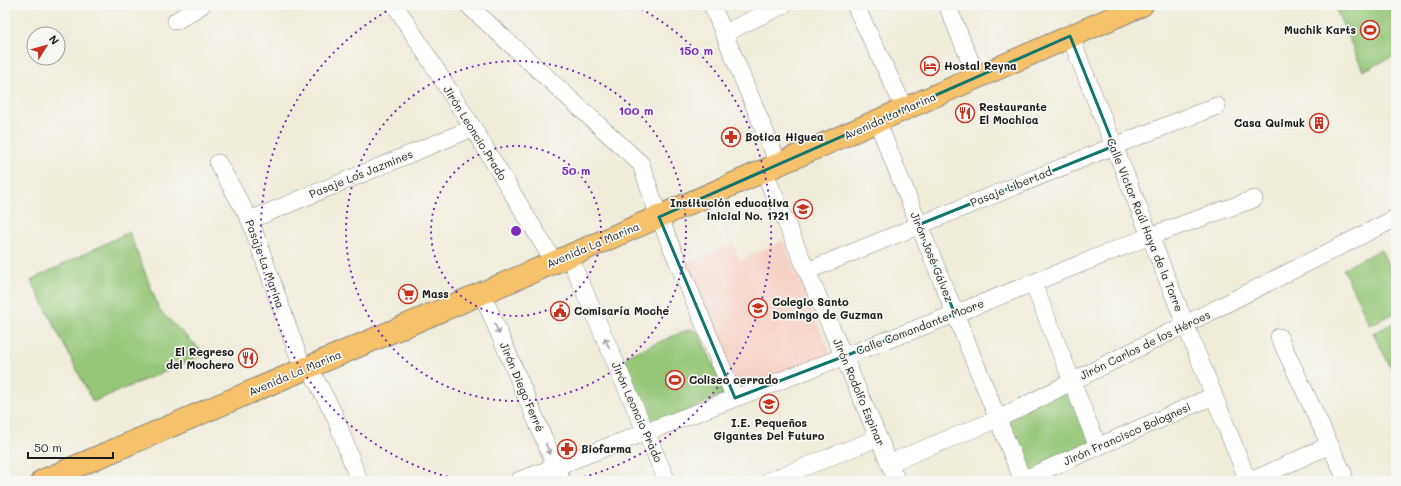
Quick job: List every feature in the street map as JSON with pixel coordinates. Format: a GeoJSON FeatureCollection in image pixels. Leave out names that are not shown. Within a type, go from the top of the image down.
{"type":"FeatureCollection","features":[{"type":"Feature","properties":{"kind":"main road","name":"Avenida La Marina"},"geometry":{"type":"LineString","coordinates":[[42,481],[562,259],[1142,5]]}},
{"type":"Feature","properties":{"kind":"street"},"geometry":{"type":"LineString","coordinates":[[176,21],[202,5]]}},
{"type":"Feature","properties":{"kind":"street","name":"Jirón Leoncio Prado"},"geometry":{"type":"LineString","coordinates":[[395,5],[473,128],[562,259],[646,432],[667,481]]}},
{"type":"Feature","properties":{"kind":"street"},"geometry":{"type":"LineString","coordinates":[[468,5],[641,164],[659,216],[735,398]]}},
{"type":"Feature","properties":{"kind":"street","name":"Jirón Rodolfo Espinar"},"geometry":{"type":"LineString","coordinates":[[712,5],[725,33],[807,271],[897,481]]}},
{"type":"Feature","properties":{"kind":"street"},"geometry":{"type":"LineString","coordinates":[[725,33],[783,5]]}},
{"type":"Feature","properties":{"kind":"street"},"geometry":{"type":"LineString","coordinates":[[855,5],[905,109]]}},
{"type":"Feature","properties":{"kind":"street"},"geometry":{"type":"LineString","coordinates":[[947,5],[977,77]]}},
{"type":"Feature","properties":{"kind":"street","name":"Calle Víctor Raúl Haya de la Torre"},"geometry":{"type":"LineString","coordinates":[[1070,36],[1248,481]]}},
{"type":"Feature","properties":{"kind":"street","name":"Pasaje Libertad"},"geometry":{"type":"LineString","coordinates":[[807,271],[1114,146],[1217,106]]}},
{"type":"Feature","properties":{"kind":"street","name":"Jirón José Gálvez"},"geometry":{"type":"LineString","coordinates":[[877,122],[1022,481]]}},
{"type":"Feature","properties":{"kind":"street","name":"Pasaje Los Jazmines"},"geometry":{"type":"LineString","coordinates":[[250,220],[473,128]]}},
{"type":"Feature","properties":{"kind":"street","name":"Pasaje La Marina"},"geometry":{"type":"LineString","coordinates":[[218,162],[250,220],[306,368],[335,416],[359,481]]}},
{"type":"Feature","properties":{"kind":"street","name":"Calle Comandante Moore"},"geometry":{"type":"LineString","coordinates":[[518,481],[559,474],[646,432],[955,314],[1150,236],[1254,199]]}},
{"type":"Feature","properties":{"kind":"street","name":"Jirón Carlos de los Héroes"},"geometry":{"type":"LineString","coordinates":[[889,463],[998,419],[1396,218]]}},
{"type":"Feature","properties":{"kind":"street"},"geometry":{"type":"LineString","coordinates":[[1033,283],[1098,447]]}},
{"type":"Feature","properties":{"kind":"street","name":"Jirón Diego Ferré"},"geometry":{"type":"LineString","coordinates":[[482,293],[559,474]]}},
{"type":"Feature","properties":{"kind":"street"},"geometry":{"type":"LineString","coordinates":[[1279,337],[1344,475]]}},
{"type":"Feature","properties":{"kind":"street","name":"Jirón Francisco Bolognesi"},"geometry":{"type":"LineString","coordinates":[[1022,481],[1213,396]]}},
{"type":"Feature","properties":{"kind":"street"},"geometry":{"type":"LineString","coordinates":[[769,481],[878,438]]}},
{"type":"Feature","properties":{"kind":"street"},"geometry":{"type":"LineString","coordinates":[[1251,481],[1330,445]]}},
{"type":"Feature","properties":{"kind":"highlighted area"},"geometry":{"type":"Polygon","coordinates":[[[1070,36],[1114,146],[918,225],[955,314],[735,398],[659,217],[1070,36]]]}},
{"type":"Feature","properties":{"kind":"shaded area","name":"Colegio Santo Domingo de Guzman"},"geometry":{"type":"Polygon","coordinates":[[[783,241],[830,353],[739,389],[686,263],[733,244],[740,260],[783,241]]]}},
{"type":"Feature","properties":{"kind":"green space","name":"Muchik Karts"},"geometry":{"type":"Polygon","coordinates":[[[1334,5],[1396,5],[1396,55],[1363,71],[1334,5]]]}},
{"type":"Feature","properties":{"kind":"green space"},"geometry":{"type":"Polygon","coordinates":[[[129,232],[160,311],[205,354],[93,402],[31,280],[129,232]]]}},
{"type":"Feature","properties":{"kind":"green space"},"geometry":{"type":"Polygon","coordinates":[[[1381,249],[1396,283],[1396,312],[1370,325],[1343,269],[1381,249]]]}},
{"type":"Feature","properties":{"kind":"green space"},"geometry":{"type":"Polygon","coordinates":[[[1396,322],[1396,378],[1373,333],[1396,322]]]}},
{"type":"Feature","properties":{"kind":"green space","name":"Coliseo cerrado"},"geometry":{"type":"Polygon","coordinates":[[[690,329],[698,332],[727,393],[658,424],[648,421],[623,366],[628,355],[690,329]]]}},
{"type":"Feature","properties":{"kind":"green space"},"geometry":{"type":"Polygon","coordinates":[[[1070,385],[1094,446],[1025,476],[1001,419],[1070,385]]]}},
{"type":"Feature","properties":{"kind":"place","name":"Muchik Karts"},"geometry":{"type":"Point","coordinates":[1370,30]}},
{"type":"Feature","properties":{"kind":"place","name":"Hostal Reyna"},"geometry":{"type":"Point","coordinates":[930,66]}},
{"type":"Feature","properties":{"kind":"place","name":"Restaurante El Mochica"},"geometry":{"type":"Point","coordinates":[965,113]}},
{"type":"Feature","properties":{"kind":"place","name":"Casa Quimuk"},"geometry":{"type":"Point","coordinates":[1319,123]}},
{"type":"Feature","properties":{"kind":"place","name":"Botica Higuea"},"geometry":{"type":"Point","coordinates":[731,137]}},
{"type":"Feature","properties":{"kind":"place","name":"Institución educativa inicial No. 1721"},"geometry":{"type":"Point","coordinates":[803,209]}},
{"type":"Feature","properties":{"kind":"place","name":"Mass"},"geometry":{"type":"Point","coordinates":[408,294]}},
{"type":"Feature","properties":{"kind":"place","name":"Colegio Santo Domingo de Guzman"},"geometry":{"type":"Point","coordinates":[758,308]}},
{"type":"Feature","properties":{"kind":"place","name":"Comisaría Moche"},"geometry":{"type":"Point","coordinates":[560,311]}},
{"type":"Feature","properties":{"kind":"place","name":"El Regreso del Mochero"},"geometry":{"type":"Point","coordinates":[248,358]}},
{"type":"Feature","properties":{"kind":"place","name":"Coliseo cerrado"},"geometry":{"type":"Point","coordinates":[675,380]}},
{"type":"Feature","properties":{"kind":"place","name":"I.E. Pequeños Gigantes Del Futuro"},"geometry":{"type":"Point","coordinates":[769,404]}},
{"type":"Feature","properties":{"kind":"place","name":"Biofarma"},"geometry":{"type":"Point","coordinates":[567,449]}}]}
